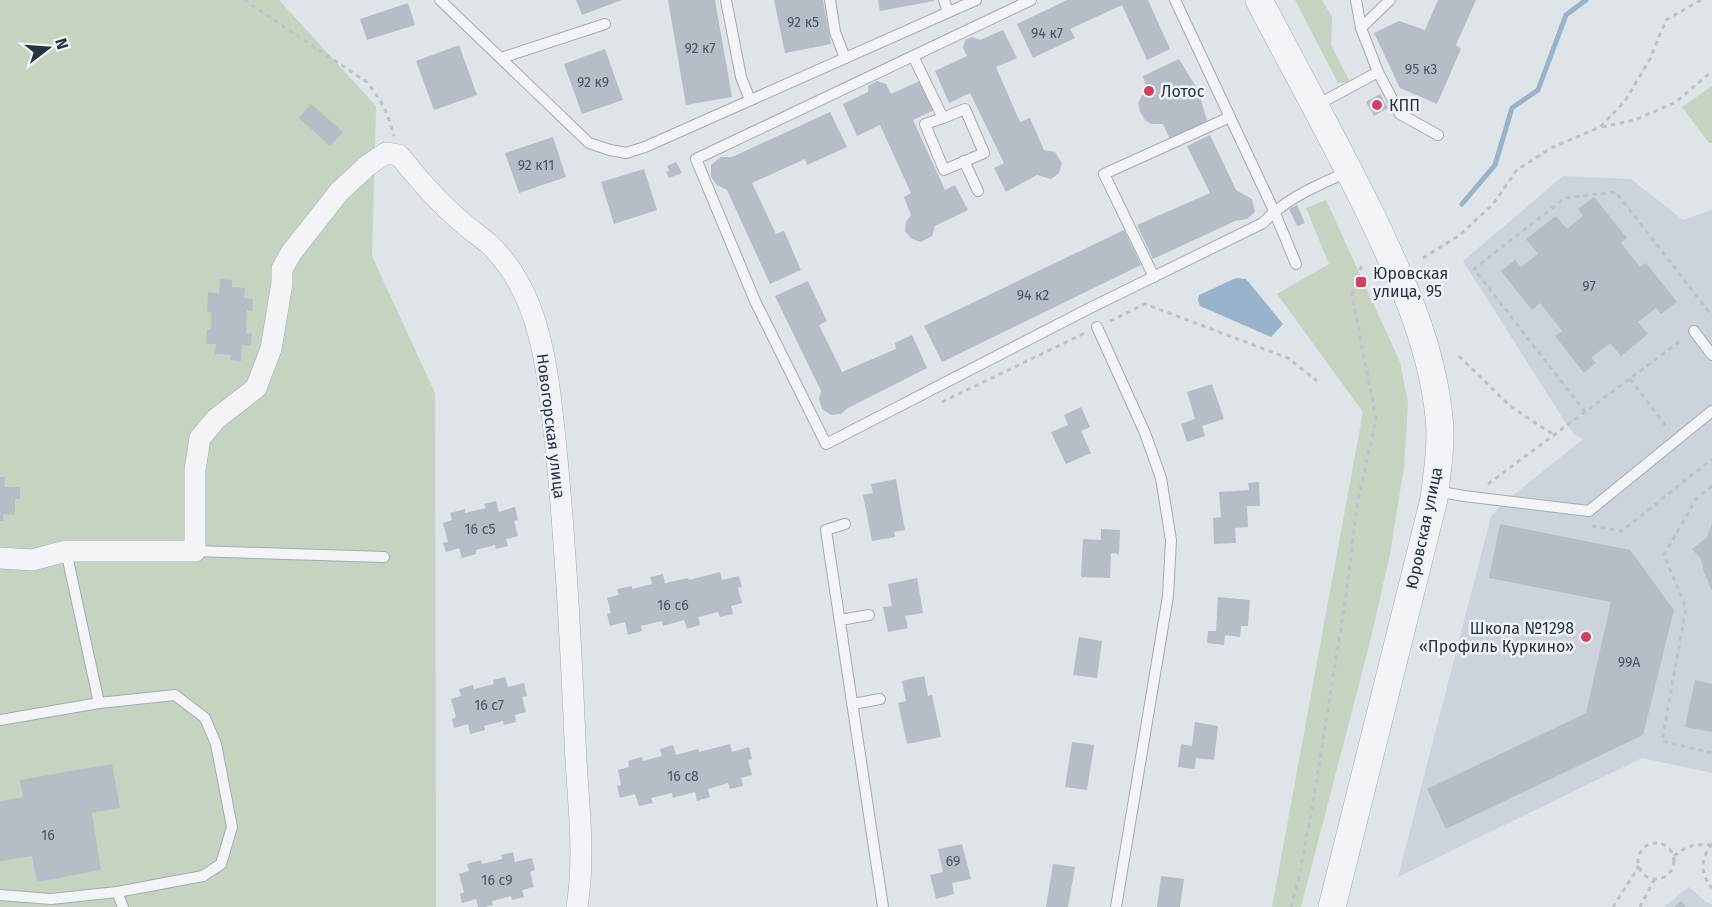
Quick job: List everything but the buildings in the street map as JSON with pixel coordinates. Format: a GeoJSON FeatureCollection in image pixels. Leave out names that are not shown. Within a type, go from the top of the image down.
{"type":"FeatureCollection","features":[{"type":"Feature","properties":{"kind":"street","name":"Юровская улица"},"geometry":{"type":"LineString","coordinates":[[1259,0],[1349,171],[1408,296],[1431,371],[1439,420],[1439,465],[1435,491],[1376,738],[1332,907]]}},
{"type":"Feature","properties":{"kind":"street"},"geometry":{"type":"LineString","coordinates":[[0,558],[32,560],[66,551],[195,551],[195,470],[200,438],[216,419],[256,388],[272,349],[282,269],[291,253],[339,192],[366,166],[386,153],[399,155]]}},
{"type":"Feature","properties":{"kind":"street","name":"Новогорская улица"},"geometry":{"type":"LineString","coordinates":[[399,155],[435,196],[489,244],[511,269],[527,300],[539,336],[552,409],[570,628],[581,828],[581,881],[577,907]]}},
{"type":"Feature","properties":{"kind":"lane"},"geometry":{"type":"LineString","coordinates":[[440,0],[589,142],[626,153],[645,147],[976,0]]}},
{"type":"Feature","properties":{"kind":"lane"},"geometry":{"type":"LineString","coordinates":[[726,0],[741,77],[750,100]]}},
{"type":"Feature","properties":{"kind":"lane"},"geometry":{"type":"LineString","coordinates":[[830,0],[835,32],[845,58]]}},
{"type":"Feature","properties":{"kind":"lane"},"geometry":{"type":"LineString","coordinates":[[944,0],[948,12]]}},
{"type":"Feature","properties":{"kind":"lane"},"geometry":{"type":"LineString","coordinates":[[1031,0],[696,159],[755,301],[826,444],[1263,223],[1274,211],[1296,195],[1349,171]]}},
{"type":"Feature","properties":{"kind":"lane"},"geometry":{"type":"LineString","coordinates":[[1175,0],[1274,211],[1296,264]]}},
{"type":"Feature","properties":{"kind":"lane"},"geometry":{"type":"LineString","coordinates":[[1356,0],[1361,28],[1378,72],[1400,114],[1438,135]]}},
{"type":"Feature","properties":{"kind":"lane"},"geometry":{"type":"LineString","coordinates":[[1361,28],[1390,0]]}},
{"type":"Feature","properties":{"kind":"lane"},"geometry":{"type":"LineString","coordinates":[[501,58],[604,24]]}},
{"type":"Feature","properties":{"kind":"lane"},"geometry":{"type":"LineString","coordinates":[[913,56],[943,118]]}},
{"type":"Feature","properties":{"kind":"lane"},"geometry":{"type":"LineString","coordinates":[[1315,106],[1378,72]]}},
{"type":"Feature","properties":{"kind":"lane"},"geometry":{"type":"LineString","coordinates":[[966,109],[984,153],[944,170],[925,124],[943,118],[966,109]]}},
{"type":"Feature","properties":{"kind":"lane"},"geometry":{"type":"LineString","coordinates":[[1154,277],[1104,174],[1230,117]]}},
{"type":"Feature","properties":{"kind":"lane"},"geometry":{"type":"LineString","coordinates":[[964,161],[978,191]]}},
{"type":"Feature","properties":{"kind":"lane"},"geometry":{"type":"LineString","coordinates":[[1097,327],[1146,433],[1161,478],[1171,540],[1168,596],[1116,907]]}},
{"type":"Feature","properties":{"kind":"lane"},"geometry":{"type":"LineString","coordinates":[[1694,331],[1712,355]]}},
{"type":"Feature","properties":{"kind":"lane"},"geometry":{"type":"LineString","coordinates":[[1435,491],[1589,511],[1712,411]]}},
{"type":"Feature","properties":{"kind":"lane"},"geometry":{"type":"LineString","coordinates":[[845,524],[826,530],[883,907]]}},
{"type":"Feature","properties":{"kind":"lane"},"geometry":{"type":"LineString","coordinates":[[66,551],[99,702]]}},
{"type":"Feature","properties":{"kind":"lane"},"geometry":{"type":"LineString","coordinates":[[195,551],[384,557]]}},
{"type":"Feature","properties":{"kind":"lane"},"geometry":{"type":"LineString","coordinates":[[840,620],[869,615]]}},
{"type":"Feature","properties":{"kind":"lane"},"geometry":{"type":"LineString","coordinates":[[0,720],[99,702],[175,695],[204,718],[216,744],[232,826],[221,864],[202,876],[117,892],[51,899],[0,895]]}},
{"type":"Feature","properties":{"kind":"lane"},"geometry":{"type":"LineString","coordinates":[[853,704],[880,699]]}},
{"type":"Feature","properties":{"kind":"lane"},"geometry":{"type":"LineString","coordinates":[[117,892],[123,907]]}},
{"type":"Feature","properties":{"kind":"path"},"geometry":{"type":"LineString","coordinates":[[244,0],[367,82],[380,98],[387,112],[399,155]]}},
{"type":"Feature","properties":{"kind":"path"},"geometry":{"type":"LineString","coordinates":[[1600,127],[1625,101],[1650,59],[1666,20],[1701,0]]}},
{"type":"Feature","properties":{"kind":"path"},"geometry":{"type":"LineString","coordinates":[[1424,258],[1460,235],[1493,204],[1517,170],[1551,148],[1600,127],[1635,120],[1676,102],[1712,71]]}},
{"type":"Feature","properties":{"kind":"path"},"geometry":{"type":"LineString","coordinates":[[1585,412],[1474,269],[1565,198],[1616,192],[1712,316]]}},
{"type":"Feature","properties":{"kind":"path"},"geometry":{"type":"LineString","coordinates":[[1291,907],[1313,803],[1346,596],[1358,504],[1376,419],[1353,295],[1363,262]]}},
{"type":"Feature","properties":{"kind":"path"},"geometry":{"type":"LineString","coordinates":[[935,406],[1145,304],[1288,358],[1317,381]]}},
{"type":"Feature","properties":{"kind":"path"},"geometry":{"type":"LineString","coordinates":[[1488,484],[1694,331]]}},
{"type":"Feature","properties":{"kind":"path"},"geometry":{"type":"LineString","coordinates":[[1459,356],[1510,406],[1554,435]]}},
{"type":"Feature","properties":{"kind":"path"},"geometry":{"type":"LineString","coordinates":[[1630,379],[1676,440]]}},
{"type":"Feature","properties":{"kind":"path"},"geometry":{"type":"LineString","coordinates":[[1712,486],[1696,498],[1664,555],[1686,608],[1662,741],[1712,753]]}},
{"type":"Feature","properties":{"kind":"path"},"geometry":{"type":"LineString","coordinates":[[1651,844],[1665,845],[1674,856],[1673,870],[1662,878],[1648,877],[1642,873],[1639,866],[1640,852],[1651,844]]}},
{"type":"Feature","properties":{"kind":"path"},"geometry":{"type":"LineString","coordinates":[[1674,856],[1686,847],[1698,844],[1712,845]]}},
{"type":"Feature","properties":{"kind":"path"},"geometry":{"type":"LineString","coordinates":[[1712,845],[1703,861],[1703,871],[1712,888]]}},
{"type":"Feature","properties":{"kind":"path"},"geometry":{"type":"LineString","coordinates":[[1613,907],[1639,866]]}},
{"type":"Feature","properties":{"kind":"path"},"geometry":{"type":"LineString","coordinates":[[1640,907],[1655,879]]}},
{"type":"Feature","properties":{"kind":"shaded area","name":"Школа №1298 «Профиль Куркино»"},"geometry":{"type":"Polygon","coordinates":[[[1563,176],[1631,179],[1683,220],[1712,210],[1712,773],[1642,758],[1398,877],[1491,516],[1506,501],[1583,439],[1575,435],[1567,425],[1463,261],[1563,176]]]}},
{"type":"Feature","properties":{"kind":"shaded area"},"geometry":{"type":"Polygon","coordinates":[[[1689,887],[1706,902],[1712,904],[1712,907],[1664,907],[1689,887]]]}},
{"type":"Feature","properties":{"kind":"green space"},"geometry":{"type":"Polygon","coordinates":[[[0,0],[279,0],[376,106],[372,256],[435,393],[436,907],[0,907],[0,0]]]}},
{"type":"Feature","properties":{"kind":"green space"},"geometry":{"type":"Polygon","coordinates":[[[1295,0],[1322,0],[1332,17],[1331,45],[1350,82],[1338,83],[1295,0]]]}},
{"type":"Feature","properties":{"kind":"green space"},"geometry":{"type":"Polygon","coordinates":[[[1712,86],[1712,143],[1709,143],[1682,107],[1712,86]]]}},
{"type":"Feature","properties":{"kind":"green space"},"geometry":{"type":"Polygon","coordinates":[[[1326,200],[1400,362],[1408,403],[1404,467],[1390,554],[1371,638],[1301,907],[1272,907],[1363,412],[1277,294],[1329,264],[1306,208],[1326,200]]]}},
{"type":"Feature","properties":{"kind":"water"},"geometry":{"type":"Polygon","coordinates":[[[1236,278],[1246,279],[1283,324],[1271,337],[1200,306],[1199,295],[1236,278]]]}},
{"type":"Feature","properties":{"kind":"waterway"},"geometry":{"type":"LineString","coordinates":[[1462,204],[1495,165],[1512,108],[1538,90],[1566,15],[1586,0]]}},
{"type":"Feature","properties":{"kind":"place","name":"Лотос"},"geometry":{"type":"Point","coordinates":[1149,91]}},
{"type":"Feature","properties":{"kind":"place","name":"КПП"},"geometry":{"type":"Point","coordinates":[1377,105]}},
{"type":"Feature","properties":{"kind":"place","name":"Юровская улица, 95"},"geometry":{"type":"Point","coordinates":[1361,282]}},
{"type":"Feature","properties":{"kind":"place","name":"Школа №1298 «Профиль Куркино»"},"geometry":{"type":"Point","coordinates":[1586,637]}}]}
